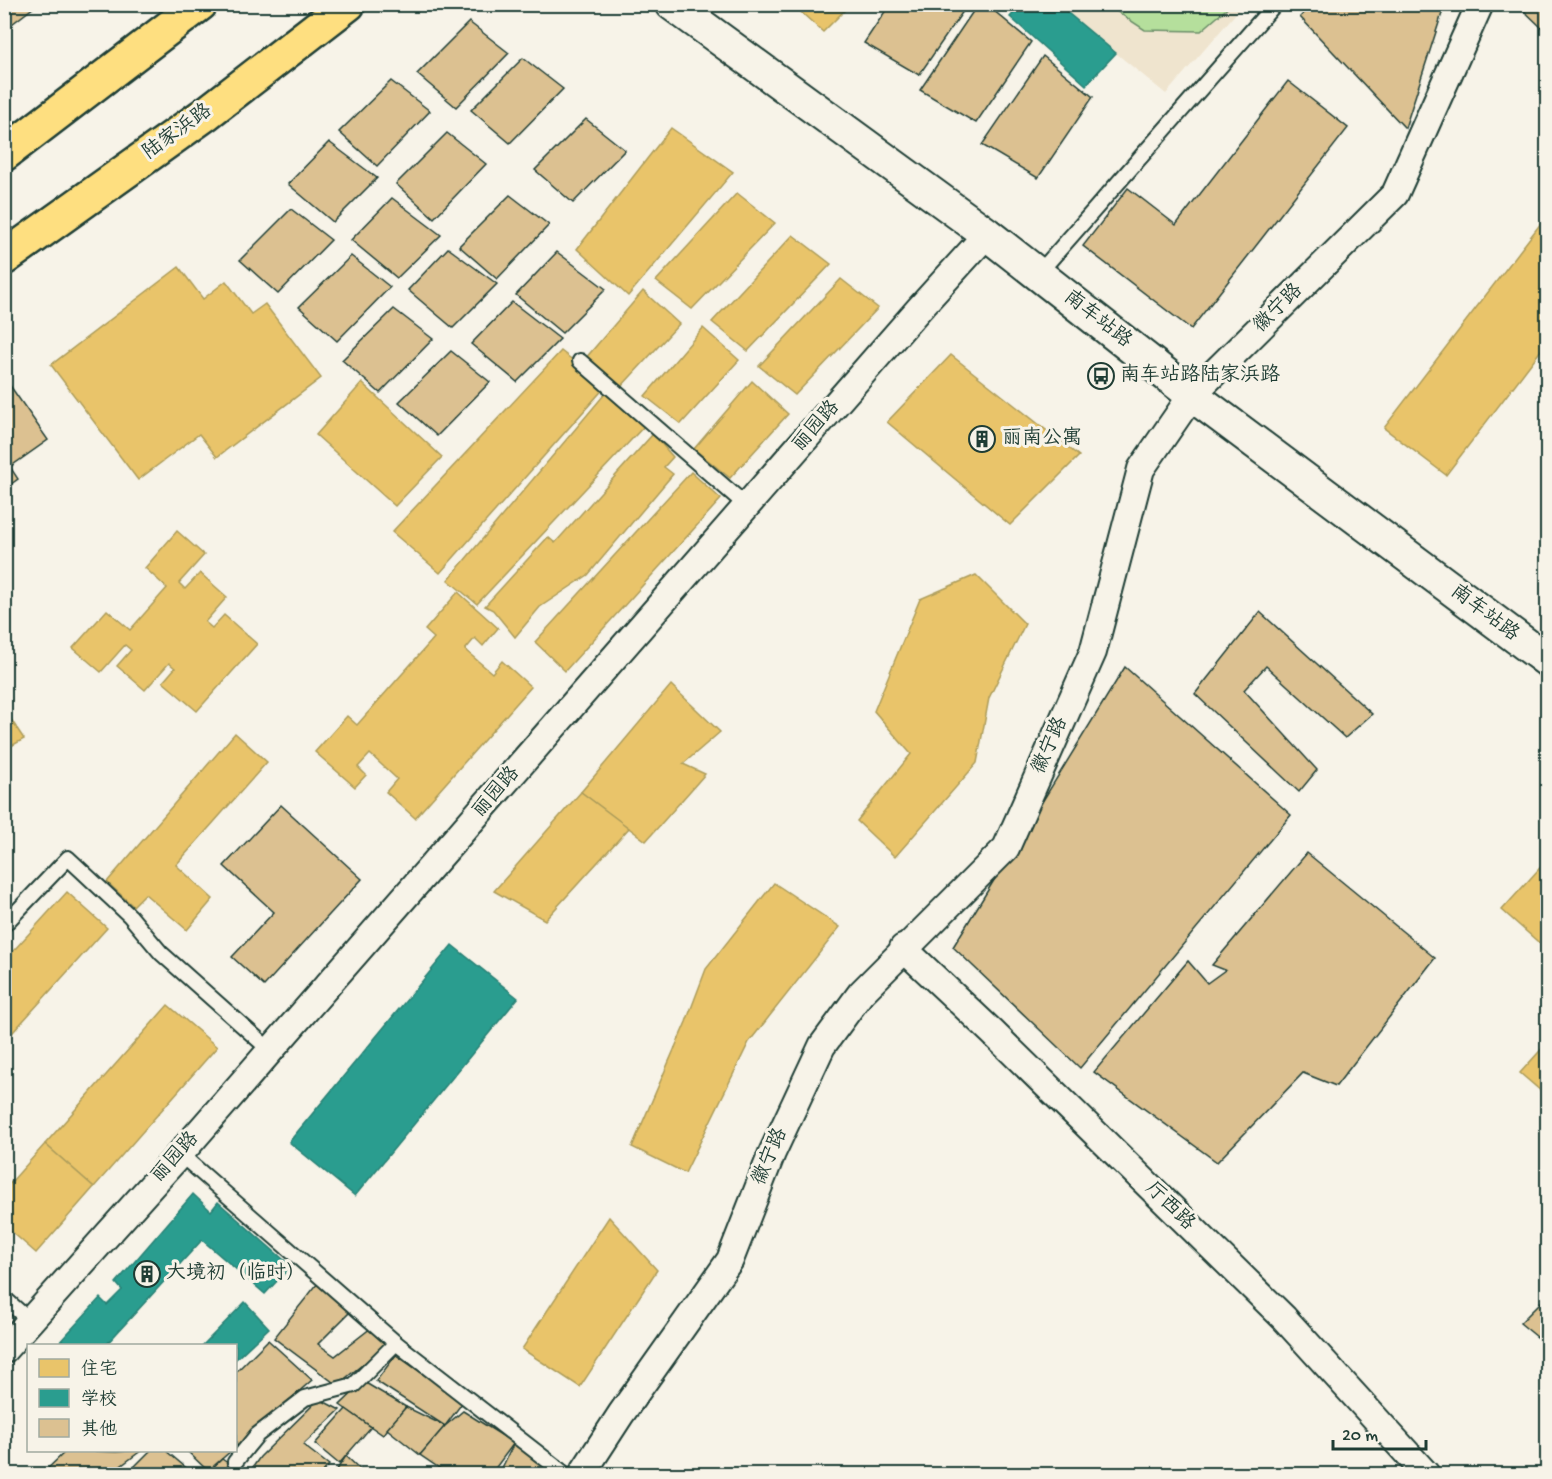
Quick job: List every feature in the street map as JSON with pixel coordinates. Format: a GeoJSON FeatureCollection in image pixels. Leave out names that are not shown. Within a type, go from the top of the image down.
{"type":"FeatureCollection","features":[{"type":"Feature","properties":{"kind":"main road"},"geometry":{"type":"LineString","coordinates":[[4,154],[200,4]]}},
{"type":"Feature","properties":{"kind":"main road","name":"陆家浜路"},"geometry":{"type":"LineString","coordinates":[[4,258],[207,113],[348,4]]}},
{"type":"Feature","properties":{"kind":"street","name":"南车站路"},"geometry":{"type":"LineString","coordinates":[[672,4],[987,234],[1192,395],[1548,661]]}},
{"type":"Feature","properties":{"kind":"street","name":"徽宁路"},"geometry":{"type":"LineString","coordinates":[[582,1474],[621,1414],[730,1260],[772,1153],[822,1046],[861,993],[903,948],[1006,848],[1093,652],[1142,469],[1192,395],[1395,194],[1480,4]]}},
{"type":"Feature","properties":{"kind":"street","name":"丽园路"},"geometry":{"type":"LineString","coordinates":[[4,1350],[180,1154],[987,234]]}},
{"type":"Feature","properties":{"kind":"street","name":"厅西路"},"geometry":{"type":"LineString","coordinates":[[903,948],[1284,1318],[1426,1474]]}},
{"type":"Feature","properties":{"kind":"lane"},"geometry":{"type":"LineString","coordinates":[[1038,274],[1275,4]]}},
{"type":"Feature","properties":{"kind":"lane"},"geometry":{"type":"LineString","coordinates":[[580,361],[748,507]]}},
{"type":"Feature","properties":{"kind":"lane"},"geometry":{"type":"LineString","coordinates":[[4,925],[68,858],[130,916],[161,953],[271,1050]]}},
{"type":"Feature","properties":{"kind":"lane"},"geometry":{"type":"LineString","coordinates":[[180,1154],[396,1343],[565,1474]]}},
{"type":"Feature","properties":{"kind":"lane"},"geometry":{"type":"LineString","coordinates":[[4,1298],[30,1321]]}},
{"type":"Feature","properties":{"kind":"lane"},"geometry":{"type":"LineString","coordinates":[[235,1462],[256,1435],[305,1398],[354,1385],[396,1343]]}},
{"type":"Feature","properties":{"kind":"shaded area"},"geometry":{"type":"Polygon","coordinates":[[[1057,5],[1243,5],[1166,94],[1057,5]]]}},
{"type":"Feature","properties":{"kind":"green space"},"geometry":{"type":"Polygon","coordinates":[[[1107,5],[1231,5],[1201,31],[1145,30],[1107,5]]]}},
{"type":"Feature","properties":{"kind":"building: 住宅"},"geometry":{"type":"Polygon","coordinates":[[[792,4],[851,4],[823,32],[792,4]]]}},
{"type":"Feature","properties":{"kind":"building: 住宅"},"geometry":{"type":"Polygon","coordinates":[[[671,128],[733,172],[628,296],[577,249],[671,128]]]}},
{"type":"Feature","properties":{"kind":"building: 住宅"},"geometry":{"type":"Polygon","coordinates":[[[737,193],[775,223],[692,309],[656,281],[737,193]]]}},
{"type":"Feature","properties":{"kind":"building: 住宅"},"geometry":{"type":"Polygon","coordinates":[[[1548,214],[1548,341],[1446,475],[1384,428],[1548,214]]]}},
{"type":"Feature","properties":{"kind":"building: 住宅"},"geometry":{"type":"Polygon","coordinates":[[[793,235],[831,264],[748,351],[712,322],[793,235]]]}},
{"type":"Feature","properties":{"kind":"building: 住宅"},"geometry":{"type":"Polygon","coordinates":[[[179,267],[203,299],[226,281],[251,314],[265,304],[321,378],[217,457],[199,434],[138,480],[51,365],[179,267]]]}},
{"type":"Feature","properties":{"kind":"building: 住宅"},"geometry":{"type":"Polygon","coordinates":[[[841,279],[878,308],[795,395],[759,366],[841,279]]]}},
{"type":"Feature","properties":{"kind":"building: 住宅"},"geometry":{"type":"Polygon","coordinates":[[[643,291],[679,324],[620,388],[585,359],[643,291]]]}},
{"type":"Feature","properties":{"kind":"building: 住宅"},"geometry":{"type":"Polygon","coordinates":[[[703,328],[739,360],[681,424],[645,396],[703,328]]]}},
{"type":"Feature","properties":{"kind":"building: 住宅"},"geometry":{"type":"Polygon","coordinates":[[[561,351],[606,386],[440,573],[392,532],[561,351]]]}},
{"type":"Feature","properties":{"kind":"building: 住宅","name":"丽南公寓"},"geometry":{"type":"Polygon","coordinates":[[[951,355],[1079,456],[1010,525],[887,422],[951,355]]]}},
{"type":"Feature","properties":{"kind":"building: 住宅"},"geometry":{"type":"Polygon","coordinates":[[[752,381],[788,414],[730,478],[694,449],[752,381]]]}},
{"type":"Feature","properties":{"kind":"building: 住宅"},"geometry":{"type":"Polygon","coordinates":[[[362,383],[442,457],[395,506],[316,435],[362,383]]]}},
{"type":"Feature","properties":{"kind":"building: 住宅"},"geometry":{"type":"Polygon","coordinates":[[[609,389],[647,423],[477,604],[448,580],[609,389]]]}},
{"type":"Feature","properties":{"kind":"building: 住宅"},"geometry":{"type":"Polygon","coordinates":[[[653,434],[673,457],[664,467],[673,474],[588,575],[540,607],[515,637],[493,610],[485,606],[548,537],[555,543],[653,434]]]}},
{"type":"Feature","properties":{"kind":"building: 住宅"},"geometry":{"type":"Polygon","coordinates":[[[691,472],[721,499],[565,671],[535,642],[691,472]]]}},
{"type":"Feature","properties":{"kind":"building: 住宅"},"geometry":{"type":"Polygon","coordinates":[[[177,531],[204,555],[179,583],[185,589],[200,573],[227,597],[205,622],[212,628],[224,615],[257,644],[197,711],[163,682],[175,668],[169,663],[145,690],[117,666],[131,650],[125,645],[101,672],[73,648],[107,610],[130,630],[167,588],[145,568],[177,531]]]}},
{"type":"Feature","properties":{"kind":"building: 住宅"},"geometry":{"type":"Polygon","coordinates":[[[976,575],[1025,624],[989,698],[977,763],[895,857],[857,821],[911,754],[874,711],[920,599],[976,575]]]}},
{"type":"Feature","properties":{"kind":"building: 住宅"},"geometry":{"type":"Polygon","coordinates":[[[458,592],[498,628],[483,646],[475,638],[465,650],[492,673],[502,661],[531,687],[415,818],[386,792],[397,779],[370,754],[358,767],[366,775],[355,787],[315,752],[347,716],[357,725],[434,638],[425,630],[458,592]]]}},
{"type":"Feature","properties":{"kind":"building: 住宅"},"geometry":{"type":"Polygon","coordinates":[[[671,685],[720,732],[683,764],[705,774],[646,841],[581,792],[671,685]]]}},
{"type":"Feature","properties":{"kind":"building: 住宅"},"geometry":{"type":"Polygon","coordinates":[[[6,712],[24,739],[4,750],[4,713],[6,712]]]}},
{"type":"Feature","properties":{"kind":"building: 住宅"},"geometry":{"type":"Polygon","coordinates":[[[235,733],[267,762],[176,865],[213,899],[187,930],[145,894],[133,906],[107,882],[235,733]]]}},
{"type":"Feature","properties":{"kind":"building: 住宅"},"geometry":{"type":"Polygon","coordinates":[[[581,792],[629,828],[545,920],[494,891],[581,792]]]}},
{"type":"Feature","properties":{"kind":"building: 住宅"},"geometry":{"type":"Polygon","coordinates":[[[1548,859],[1548,945],[1545,948],[1502,910],[1548,859]]]}},
{"type":"Feature","properties":{"kind":"building: 住宅"},"geometry":{"type":"Polygon","coordinates":[[[774,883],[840,927],[749,1042],[685,1173],[632,1147],[686,1022],[706,969],[774,883]]]}},
{"type":"Feature","properties":{"kind":"building: 住宅"},"geometry":{"type":"Polygon","coordinates":[[[67,892],[107,928],[4,1042],[4,961],[67,892]]]}},
{"type":"Feature","properties":{"kind":"building: 住宅"},"geometry":{"type":"Polygon","coordinates":[[[168,1005],[217,1047],[94,1187],[45,1144],[168,1005]]]}},
{"type":"Feature","properties":{"kind":"building: 住宅"},"geometry":{"type":"Polygon","coordinates":[[[1548,1042],[1548,1097],[1520,1073],[1548,1042]]]}},
{"type":"Feature","properties":{"kind":"building: 住宅"},"geometry":{"type":"Polygon","coordinates":[[[45,1144],[94,1187],[36,1253],[4,1225],[4,1190],[45,1144]]]}},
{"type":"Feature","properties":{"kind":"building: 住宅"},"geometry":{"type":"Polygon","coordinates":[[[609,1217],[657,1270],[580,1387],[522,1349],[609,1217]]]}},
{"type":"Feature","properties":{"kind":"building: 学校"},"geometry":{"type":"Polygon","coordinates":[[[1022,4],[1057,4],[1116,53],[1086,85],[1010,17],[1022,4]]]}},
{"type":"Feature","properties":{"kind":"building: 学校"},"geometry":{"type":"Polygon","coordinates":[[[452,945],[518,998],[355,1196],[289,1142],[452,945]]]}},
{"type":"Feature","properties":{"kind":"building: 学校","name":"大境初（临时）"},"geometry":{"type":"Polygon","coordinates":[[[193,1194],[211,1211],[218,1202],[291,1266],[265,1294],[202,1240],[107,1344],[58,1344],[100,1298],[107,1305],[122,1290],[116,1283],[193,1194]]]}},
{"type":"Feature","properties":{"kind":"building: 学校"},"geometry":{"type":"Polygon","coordinates":[[[245,1302],[269,1328],[237,1358],[237,1344],[204,1344],[245,1302]]]}},
{"type":"Feature","properties":{"kind":"building: 其他"},"geometry":{"type":"Polygon","coordinates":[[[4,4],[38,4],[4,30],[4,4]]]}},
{"type":"Feature","properties":{"kind":"building: 其他"},"geometry":{"type":"Polygon","coordinates":[[[890,4],[968,4],[919,75],[864,43],[890,4]]]}},
{"type":"Feature","properties":{"kind":"building: 其他"},"geometry":{"type":"Polygon","coordinates":[[[978,4],[986,4],[1031,42],[976,123],[920,90],[978,4]]]}},
{"type":"Feature","properties":{"kind":"building: 其他"},"geometry":{"type":"Polygon","coordinates":[[[1313,4],[1445,4],[1405,128],[1300,17],[1313,4]]]}},
{"type":"Feature","properties":{"kind":"building: 其他"},"geometry":{"type":"Polygon","coordinates":[[[1517,4],[1548,4],[1548,23],[1542,28],[1517,4]]]}},
{"type":"Feature","properties":{"kind":"building: 其他"},"geometry":{"type":"Polygon","coordinates":[[[469,22],[509,53],[456,107],[417,74],[469,22]]]}},
{"type":"Feature","properties":{"kind":"building: 其他"},"geometry":{"type":"Polygon","coordinates":[[[1043,56],[1093,97],[1038,178],[982,145],[1043,56]]]}},
{"type":"Feature","properties":{"kind":"building: 其他"},"geometry":{"type":"Polygon","coordinates":[[[523,58],[563,89],[510,143],[471,110],[523,58]]]}},
{"type":"Feature","properties":{"kind":"building: 其他"},"geometry":{"type":"Polygon","coordinates":[[[391,81],[430,111],[377,166],[339,132],[391,81]]]}},
{"type":"Feature","properties":{"kind":"building: 其他"},"geometry":{"type":"Polygon","coordinates":[[[1288,81],[1348,128],[1191,329],[1083,246],[1128,188],[1176,225],[1288,81]]]}},
{"type":"Feature","properties":{"kind":"building: 其他"},"geometry":{"type":"Polygon","coordinates":[[[586,119],[625,150],[573,203],[535,170],[586,119]]]}},
{"type":"Feature","properties":{"kind":"building: 其他"},"geometry":{"type":"Polygon","coordinates":[[[447,133],[486,164],[434,218],[396,184],[447,133]]]}},
{"type":"Feature","properties":{"kind":"building: 其他"},"geometry":{"type":"Polygon","coordinates":[[[329,142],[377,178],[333,222],[288,184],[329,142]]]}},
{"type":"Feature","properties":{"kind":"building: 其他"},"geometry":{"type":"Polygon","coordinates":[[[510,195],[549,225],[497,279],[459,246],[510,195]]]}},
{"type":"Feature","properties":{"kind":"building: 其他"},"geometry":{"type":"Polygon","coordinates":[[[392,198],[441,235],[397,278],[351,240],[392,198]]]}},
{"type":"Feature","properties":{"kind":"building: 其他"},"geometry":{"type":"Polygon","coordinates":[[[291,209],[331,240],[278,294],[240,260],[291,209]]]}},
{"type":"Feature","properties":{"kind":"building: 其他"},"geometry":{"type":"Polygon","coordinates":[[[448,248],[497,284],[453,328],[408,290],[448,248]]]}},
{"type":"Feature","properties":{"kind":"building: 其他"},"geometry":{"type":"Polygon","coordinates":[[[557,252],[606,289],[562,333],[516,295],[557,252]]]}},
{"type":"Feature","properties":{"kind":"building: 其他"},"geometry":{"type":"Polygon","coordinates":[[[351,256],[390,287],[337,341],[299,307],[351,256]]]}},
{"type":"Feature","properties":{"kind":"building: 其他"},"geometry":{"type":"Polygon","coordinates":[[[512,302],[560,339],[517,382],[471,344],[512,302]]]}},
{"type":"Feature","properties":{"kind":"building: 其他"},"geometry":{"type":"Polygon","coordinates":[[[394,309],[433,339],[380,393],[342,360],[394,309]]]}},
{"type":"Feature","properties":{"kind":"building: 其他"},"geometry":{"type":"Polygon","coordinates":[[[451,351],[490,382],[437,436],[399,402],[451,351]]]}},
{"type":"Feature","properties":{"kind":"building: 其他"},"geometry":{"type":"Polygon","coordinates":[[[4,377],[48,440],[10,467],[18,479],[4,489],[4,377]]]}},
{"type":"Feature","properties":{"kind":"building: 其他"},"geometry":{"type":"Polygon","coordinates":[[[1260,612],[1372,714],[1345,738],[1266,666],[1244,690],[1317,770],[1299,792],[1195,694],[1260,612]]]}},
{"type":"Feature","properties":{"kind":"building: 其他"},"geometry":{"type":"Polygon","coordinates":[[[1125,667],[1291,815],[1080,1068],[953,947],[1125,667]]]}},
{"type":"Feature","properties":{"kind":"building: 其他"},"geometry":{"type":"Polygon","coordinates":[[[281,805],[362,879],[264,986],[232,957],[274,912],[224,866],[281,805]]]}},
{"type":"Feature","properties":{"kind":"building: 其他"},"geometry":{"type":"Polygon","coordinates":[[[1307,853],[1435,958],[1336,1086],[1303,1073],[1217,1162],[1094,1072],[1188,961],[1207,983],[1225,970],[1212,965],[1307,853]]]}},
{"type":"Feature","properties":{"kind":"building: 其他"},"geometry":{"type":"Polygon","coordinates":[[[318,1283],[350,1312],[318,1344],[335,1356],[371,1328],[387,1345],[337,1385],[274,1338],[318,1283]]]}},
{"type":"Feature","properties":{"kind":"building: 其他"},"geometry":{"type":"Polygon","coordinates":[[[1548,1295],[1548,1346],[1520,1323],[1548,1295]]]}},
{"type":"Feature","properties":{"kind":"building: 其他"},"geometry":{"type":"Polygon","coordinates":[[[268,1340],[312,1380],[237,1446],[237,1371],[268,1340]]]}},
{"type":"Feature","properties":{"kind":"building: 其他"},"geometry":{"type":"Polygon","coordinates":[[[396,1355],[463,1402],[445,1426],[376,1381],[396,1355]]]}},
{"type":"Feature","properties":{"kind":"building: 其他"},"geometry":{"type":"Polygon","coordinates":[[[364,1382],[406,1407],[383,1435],[340,1405],[364,1382]]]}},
{"type":"Feature","properties":{"kind":"building: 其他"},"geometry":{"type":"Polygon","coordinates":[[[319,1399],[340,1410],[303,1445],[329,1465],[321,1474],[248,1474],[260,1457],[319,1399]]]}},
{"type":"Feature","properties":{"kind":"building: 其他"},"geometry":{"type":"Polygon","coordinates":[[[406,1407],[445,1426],[420,1455],[387,1429],[406,1407]]]}},
{"type":"Feature","properties":{"kind":"building: 其他"},"geometry":{"type":"Polygon","coordinates":[[[346,1409],[371,1427],[339,1464],[315,1444],[346,1409]]]}},
{"type":"Feature","properties":{"kind":"building: 其他"},"geometry":{"type":"Polygon","coordinates":[[[463,1411],[514,1443],[491,1474],[448,1474],[420,1455],[445,1426],[463,1411]]]}},
{"type":"Feature","properties":{"kind":"building: 其他"},"geometry":{"type":"Polygon","coordinates":[[[514,1443],[559,1474],[499,1474],[514,1443]]]}},
{"type":"Feature","properties":{"kind":"building: 其他"},"geometry":{"type":"Polygon","coordinates":[[[65,1452],[139,1452],[110,1474],[42,1474],[65,1452]]]}},
{"type":"Feature","properties":{"kind":"building: 其他"},"geometry":{"type":"Polygon","coordinates":[[[149,1452],[167,1452],[191,1472],[188,1474],[127,1474],[149,1452]]]}},
{"type":"Feature","properties":{"kind":"building: 其他"},"geometry":{"type":"Polygon","coordinates":[[[188,1452],[230,1452],[208,1471],[188,1452]]]}},
{"type":"Feature","properties":{"kind":"building: 其他"},"geometry":{"type":"Polygon","coordinates":[[[346,1456],[365,1474],[334,1474],[346,1456]]]}},
{"type":"Feature","properties":{"kind":"building: 其他"},"geometry":{"type":"Polygon","coordinates":[[[222,1459],[243,1474],[206,1474],[222,1459]]]}},
{"type":"Feature","properties":{"kind":"place","name":"南车站路陆家浜路"},"geometry":{"type":"Point","coordinates":[1101,376]}},
{"type":"Feature","properties":{"kind":"place","name":"丽南公寓"},"geometry":{"type":"Point","coordinates":[982,439]}},
{"type":"Feature","properties":{"kind":"place","name":"大境初（临时）"},"geometry":{"type":"Point","coordinates":[147,1274]}}]}
